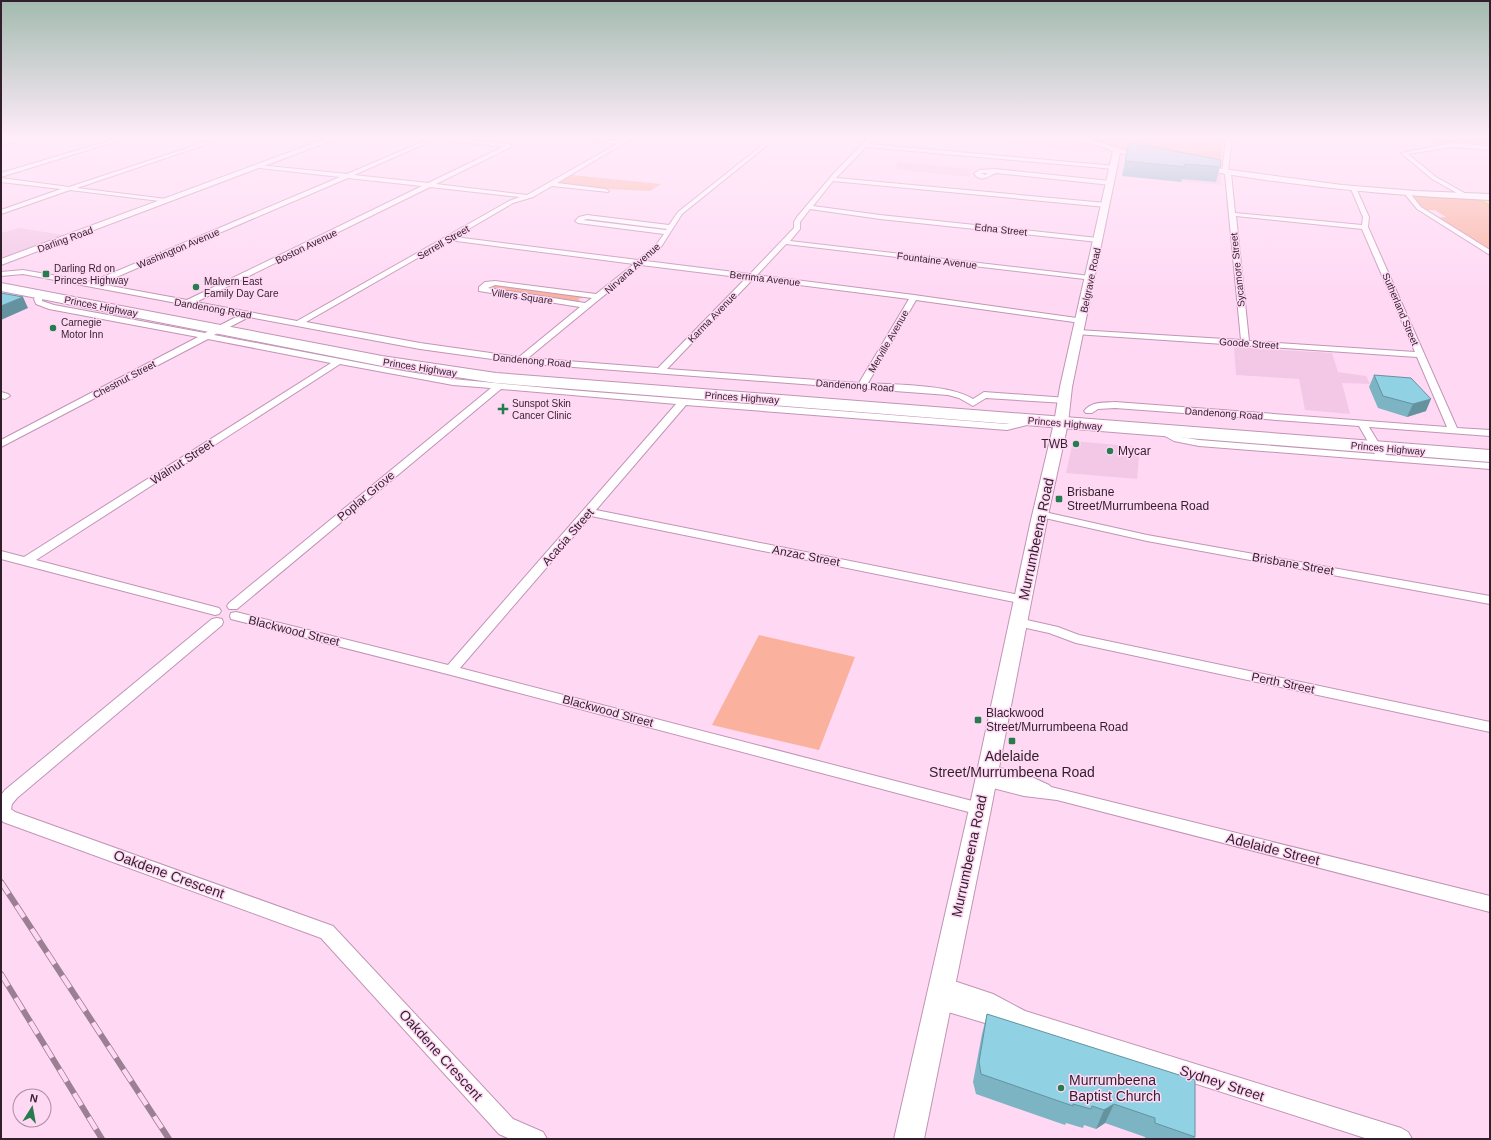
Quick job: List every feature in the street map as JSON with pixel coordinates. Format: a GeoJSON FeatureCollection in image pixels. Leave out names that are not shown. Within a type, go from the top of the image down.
{"type":"FeatureCollection","features":[{"type":"Feature","properties":{"kind":"highway","name":"Princes Highway"},"geometry":{"type":"LineString","coordinates":[[1,275],[212,332],[425,368],[491,377],[580,379],[973,403],[1062,417],[1143,440],[1156,436],[1161,431],[1372,440],[1490,443]]}},
{"type":"Feature","properties":{"kind":"highway","name":"Princes Highway"},"geometry":{"type":"LineString","coordinates":[[1,287],[41,299],[75,296],[242,317],[440,358],[509,367],[580,379],[863,411],[1032,420],[1062,417],[1089,411],[1372,440],[1490,456]]}},
{"type":"Feature","properties":{"kind":"highway"},"geometry":{"type":"LineString","coordinates":[[1,294],[41,299]]}},
{"type":"Feature","properties":{"kind":"main road","name":"Darling Road"},"geometry":{"type":"LineString","coordinates":[[1,262],[190,192]]}},
{"type":"Feature","properties":{"kind":"main road","name":"Belgrave Road"},"geometry":{"type":"LineString","coordinates":[[1062,417],[1079,326],[1109,192]]}},
{"type":"Feature","properties":{"kind":"main road"},"geometry":{"type":"LineString","coordinates":[[1396,192],[1490,197]]}},
{"type":"Feature","properties":{"kind":"main road","name":"Murrumbeena Road"},"geometry":{"type":"LineString","coordinates":[[909,1139],[980,809],[1017,626],[1024,600],[1039,517],[1062,417]]}},
{"type":"Feature","properties":{"kind":"street"},"geometry":{"type":"LineString","coordinates":[[1,212],[59,192]]}},
{"type":"Feature","properties":{"kind":"street"},"geometry":{"type":"LineString","coordinates":[[96,192],[166,201]]}},
{"type":"Feature","properties":{"kind":"street","name":"Washington Avenue"},"geometry":{"type":"LineString","coordinates":[[75,296],[91,284],[309,192]]}},
{"type":"Feature","properties":{"kind":"street","name":"Boston Avenue"},"geometry":{"type":"LineString","coordinates":[[188,303],[416,192]]}},
{"type":"Feature","properties":{"kind":"street"},"geometry":{"type":"LineString","coordinates":[[495,192],[529,196]]}},
{"type":"Feature","properties":{"kind":"street","name":"Serrell Street"},"geometry":{"type":"LineString","coordinates":[[298,323],[511,202],[536,192]]}},
{"type":"Feature","properties":{"kind":"street","name":"Nirvana Avenue"},"geometry":{"type":"LineString","coordinates":[[520,360],[659,246],[680,213],[706,192]]}},
{"type":"Feature","properties":{"kind":"street","name":"Karma Avenue"},"geometry":{"type":"LineString","coordinates":[[661,370],[752,277],[798,227],[798,218],[821,192]]}},
{"type":"Feature","properties":{"kind":"street"},"geometry":{"type":"LineString","coordinates":[[979,192],[1106,205]]}},
{"type":"Feature","properties":{"kind":"street","name":"Sycamore Street"},"geometry":{"type":"LineString","coordinates":[[1228,192],[1246,343]]}},
{"type":"Feature","properties":{"kind":"street","name":"Sutherland Street"},"geometry":{"type":"LineString","coordinates":[[1355,192],[1366,217],[1366,227],[1453,430]]}},
{"type":"Feature","properties":{"kind":"street"},"geometry":{"type":"LineString","coordinates":[[1459,192],[1466,196]]}},
{"type":"Feature","properties":{"kind":"street"},"geometry":{"type":"LineString","coordinates":[[1407,193],[1419,208],[1490,253]]}},
{"type":"Feature","properties":{"kind":"street","name":"Edna Street"},"geometry":{"type":"LineString","coordinates":[[809,207],[880,217],[1098,240]]}},
{"type":"Feature","properties":{"kind":"street"},"geometry":{"type":"LineString","coordinates":[[1231,214],[1366,227]]}},
{"type":"Feature","properties":{"kind":"street"},"geometry":{"type":"LineString","coordinates":[[587,217],[669,229],[578,221],[581,218],[587,217]]}},
{"type":"Feature","properties":{"kind":"street","name":"Berrima Avenue"},"geometry":{"type":"LineString","coordinates":[[449,238],[914,297],[1079,326]]}},
{"type":"Feature","properties":{"kind":"street","name":"Fountaine Avenue"},"geometry":{"type":"LineString","coordinates":[[784,242],[1090,278]]}},
{"type":"Feature","properties":{"kind":"street","name":"Dandenong Road"},"geometry":{"type":"LineString","coordinates":[[1,275],[23,272],[188,303],[242,317],[298,323],[420,346],[520,360],[949,392],[962,396],[973,403]]}},
{"type":"Feature","properties":{"kind":"street","name":"Villers Square"},"geometry":{"type":"LineString","coordinates":[[587,306],[482,289],[488,284],[495,283],[598,297]]}},
{"type":"Feature","properties":{"kind":"street","name":"Merville Avenue"},"geometry":{"type":"LineString","coordinates":[[862,386],[914,297]]}},
{"type":"Feature","properties":{"kind":"street"},"geometry":{"type":"LineString","coordinates":[[41,299],[212,332],[338,362],[427,379],[498,387],[683,402],[863,411]]}},
{"type":"Feature","properties":{"kind":"street","name":"Chestnut Street"},"geometry":{"type":"LineString","coordinates":[[1,444],[242,317]]}},
{"type":"Feature","properties":{"kind":"street","name":"Goode Street"},"geometry":{"type":"LineString","coordinates":[[1079,326],[1246,343],[1420,355]]}},
{"type":"Feature","properties":{"kind":"street","name":"Walnut Street"},"geometry":{"type":"LineString","coordinates":[[25,562],[338,362]]}},
{"type":"Feature","properties":{"kind":"street","name":"Poplar Grove"},"geometry":{"type":"LineString","coordinates":[[235,611],[498,387]]}},
{"type":"Feature","properties":{"kind":"street","name":"Acacia Street"},"geometry":{"type":"LineString","coordinates":[[451,670],[683,402]]}},
{"type":"Feature","properties":{"kind":"street"},"geometry":{"type":"LineString","coordinates":[[1372,440],[1453,430],[1490,433]]}},
{"type":"Feature","properties":{"kind":"street"},"geometry":{"type":"LineString","coordinates":[[1372,440],[1490,466]]}},
{"type":"Feature","properties":{"kind":"street","name":"Anzac Street"},"geometry":{"type":"LineString","coordinates":[[589,512],[1024,600]]}},
{"type":"Feature","properties":{"kind":"street","name":"Brisbane Street"},"geometry":{"type":"LineString","coordinates":[[1039,517],[1070,526],[1096,528],[1490,600]]}},
{"type":"Feature","properties":{"kind":"street"},"geometry":{"type":"LineString","coordinates":[[1,556],[216,616],[224,607],[235,611]]}},
{"type":"Feature","properties":{"kind":"street","name":"Blackwood Street"},"geometry":{"type":"LineString","coordinates":[[235,611],[451,670],[980,809]]}},
{"type":"Feature","properties":{"kind":"street","name":"Oakdene Crescent"},"geometry":{"type":"LineString","coordinates":[[216,616],[11,794],[4,802],[3,811],[9,816],[328,932],[506,1127],[536,1139]]}},
{"type":"Feature","properties":{"kind":"street","name":"Perth Street"},"geometry":{"type":"LineString","coordinates":[[1017,626],[1052,638],[1076,639],[1490,727]]}},
{"type":"Feature","properties":{"kind":"street","name":"Adelaide Street"},"geometry":{"type":"LineString","coordinates":[[986,775],[1024,790],[1057,794],[1490,904]]}},
{"type":"Feature","properties":{"kind":"street","name":"Sydney Street"},"geometry":{"type":"LineString","coordinates":[[940,993],[985,1014],[1021,1019],[1401,1139]]}},
{"type":"Feature","properties":{"kind":"shaded area"},"geometry":{"type":"Polygon","coordinates":[[[1414,196],[1483,200],[1490,204],[1490,251],[1438,218],[1446,217],[1435,210],[1427,210],[1418,204],[1414,196]]]}},
{"type":"Feature","properties":{"kind":"shaded area"},"geometry":{"type":"Polygon","coordinates":[[[19,228],[64,235],[1,258],[1,233],[19,228]]]}},
{"type":"Feature","properties":{"kind":"shaded area"},"geometry":{"type":"Polygon","coordinates":[[[496,285],[585,297],[578,299],[580,301],[577,303],[491,291],[488,288],[496,285]]]}},
{"type":"Feature","properties":{"kind":"shaded area"},"geometry":{"type":"Polygon","coordinates":[[[1234,347],[1332,353],[1338,372],[1366,376],[1370,384],[1342,383],[1350,414],[1305,410],[1299,379],[1236,375],[1234,347]]]}},
{"type":"Feature","properties":{"kind":"shaded area"},"geometry":{"type":"Polygon","coordinates":[[[1073,441],[1140,447],[1137,479],[1066,473],[1073,441]]]}},
{"type":"Feature","properties":{"kind":"shaded area"},"geometry":{"type":"Polygon","coordinates":[[[759,635],[855,657],[819,750],[712,725],[759,635]]]}},
{"type":"Feature","properties":{"kind":"building"},"geometry":{"type":"Polygon","coordinates":[[[1,293],[23,297],[1,306],[1,293]]]}},
{"type":"Feature","properties":{"kind":"building"},"geometry":{"type":"Polygon","coordinates":[[[1374,375],[1411,378],[1431,399],[1413,404],[1383,396],[1374,375]]]}},
{"type":"Feature","properties":{"kind":"building"},"geometry":{"type":"Polygon","coordinates":[[[987,1014],[1195,1080],[1195,1137],[1155,1123],[1155,1118],[1114,1104],[1104,1110],[1092,1106],[1091,1109],[1073,1104],[1073,1106],[981,1074],[979,1062],[987,1014]]]}},
{"type":"Feature","properties":{"kind":"waterway"},"geometry":{"type":"LineString","coordinates":[[1480,200],[1490,207]]}},
{"type":"Feature","properties":{"kind":"railway"},"geometry":{"type":"LineString","coordinates":[[1,882],[169,1139]]}},
{"type":"Feature","properties":{"kind":"railway"},"geometry":{"type":"LineString","coordinates":[[1,974],[102,1139]]}},
{"type":"Feature","properties":{"kind":"place","name":"Darling Rd on Princes Highway"},"geometry":{"type":"Point","coordinates":[46,274]}},
{"type":"Feature","properties":{"kind":"place","name":"Malvern East Family Day Care"},"geometry":{"type":"Point","coordinates":[196,287]}},
{"type":"Feature","properties":{"kind":"place","name":"Carnegie Motor Inn"},"geometry":{"type":"Point","coordinates":[53,328]}},
{"type":"Feature","properties":{"kind":"place","name":"Sunspot Skin Cancer Clinic"},"geometry":{"type":"Point","coordinates":[503,409]}},
{"type":"Feature","properties":{"kind":"place","name":"TWB"},"geometry":{"type":"Point","coordinates":[1076,444]}},
{"type":"Feature","properties":{"kind":"place","name":"Mycar"},"geometry":{"type":"Point","coordinates":[1110,451]}},
{"type":"Feature","properties":{"kind":"place","name":"Brisbane Street/Murrumbeena Road"},"geometry":{"type":"Point","coordinates":[1059,499]}},
{"type":"Feature","properties":{"kind":"place","name":"Blackwood Street/Murrumbeena Road"},"geometry":{"type":"Point","coordinates":[978,720]}},
{"type":"Feature","properties":{"kind":"place","name":"Adelaide Street/Murrumbeena Road"},"geometry":{"type":"Point","coordinates":[1012,741]}},
{"type":"Feature","properties":{"kind":"place","name":"Murrumbeena Baptist Church"},"geometry":{"type":"Point","coordinates":[1061,1088]}}]}
